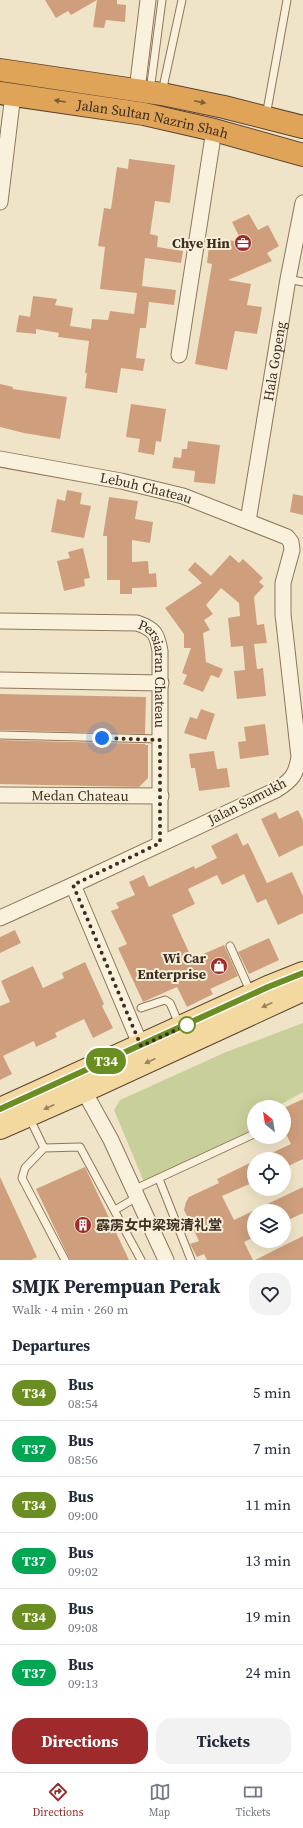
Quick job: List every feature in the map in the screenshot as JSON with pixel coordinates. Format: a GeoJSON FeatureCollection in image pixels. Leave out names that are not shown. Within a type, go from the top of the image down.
{"type":"FeatureCollection","features":[{"type":"Feature","properties":{"kind":"highway","name":"Jalan Sultan Nazrin Shah"},"geometry":{"type":"LineString","coordinates":[[0,70],[148,100],[265,117],[303,127]]}},
{"type":"Feature","properties":{"kind":"highway","name":"Jalan Sultan Nazrin Shah"},"geometry":{"type":"LineString","coordinates":[[7,94],[148,100],[214,130],[303,155]]}},
{"type":"Feature","properties":{"kind":"main road"},"geometry":{"type":"LineString","coordinates":[[0,1128],[26,1107],[141,1046],[252,994],[303,973]]}},
{"type":"Feature","properties":{"kind":"main road"},"geometry":{"type":"LineString","coordinates":[[0,1109],[26,1107],[33,1098],[69,1084],[77,1086],[84,1092],[303,990]]}},
{"type":"Feature","properties":{"kind":"street"},"geometry":{"type":"LineString","coordinates":[[148,0],[148,100]]}},
{"type":"Feature","properties":{"kind":"street"},"geometry":{"type":"LineString","coordinates":[[0,202],[7,94]]}},
{"type":"Feature","properties":{"kind":"street"},"geometry":{"type":"LineString","coordinates":[[179,355],[214,130]]}},
{"type":"Feature","properties":{"kind":"street","name":"Hala Gopeng"},"geometry":{"type":"LineString","coordinates":[[248,521],[288,279],[303,207]]}},
{"type":"Feature","properties":{"kind":"street","name":"Lebuh Chateau"},"geometry":{"type":"LineString","coordinates":[[0,459],[129,483],[183,496],[287,537]]}},
{"type":"Feature","properties":{"kind":"street","name":"Jalan Samukh"},"geometry":{"type":"LineString","coordinates":[[0,918],[276,790],[289,782],[297,770],[301,755],[283,614],[283,583],[292,550],[291,542],[287,537]]}},
{"type":"Feature","properties":{"kind":"street","name":"Persiaran Chateau"},"geometry":{"type":"LineString","coordinates":[[0,621],[137,623],[150,628],[158,638],[160,651],[160,843]]}},
{"type":"Feature","properties":{"kind":"street"},"geometry":{"type":"LineString","coordinates":[[0,680],[160,683]]}},
{"type":"Feature","properties":{"kind":"street","name":"Medan Chateau"},"geometry":{"type":"LineString","coordinates":[[0,795],[160,796]]}},
{"type":"Feature","properties":{"kind":"street"},"geometry":{"type":"LineString","coordinates":[[73,885],[141,1046]]}},
{"type":"Feature","properties":{"kind":"street"},"geometry":{"type":"LineString","coordinates":[[84,1092],[111,1140],[166,1260]]}},
{"type":"Feature","properties":{"kind":"lane"},"geometry":{"type":"LineString","coordinates":[[148,100],[162,0]]}},
{"type":"Feature","properties":{"kind":"lane"},"geometry":{"type":"LineString","coordinates":[[148,100],[182,0]]}},
{"type":"Feature","properties":{"kind":"lane"},"geometry":{"type":"LineString","coordinates":[[265,117],[287,0]]}},
{"type":"Feature","properties":{"kind":"lane"},"geometry":{"type":"LineString","coordinates":[[288,279],[303,282]]}},
{"type":"Feature","properties":{"kind":"lane"},"geometry":{"type":"LineString","coordinates":[[0,735],[160,740]]}},
{"type":"Feature","properties":{"kind":"lane"},"geometry":{"type":"LineString","coordinates":[[230,946],[252,994]]}},
{"type":"Feature","properties":{"kind":"lane"},"geometry":{"type":"LineString","coordinates":[[141,1008],[165,1000],[170,1003],[180,1028]]}},
{"type":"Feature","properties":{"kind":"lane"},"geometry":{"type":"LineString","coordinates":[[26,1107],[44,1148]]}},
{"type":"Feature","properties":{"kind":"lane"},"geometry":{"type":"LineString","coordinates":[[115,1210],[159,1178],[247,1137]]}},
{"type":"Feature","properties":{"kind":"lane"},"geometry":{"type":"LineString","coordinates":[[65,1260],[22,1178],[25,1168],[44,1148],[80,1146],[141,1260]]}},
{"type":"Feature","properties":{"kind":"lane"},"geometry":{"type":"LineString","coordinates":[[159,1178],[191,1260]]}},
{"type":"Feature","properties":{"kind":"green space"},"geometry":{"type":"Polygon","coordinates":[[[303,1023],[303,1092],[289,1100],[247,1100],[247,1132],[144,1182],[114,1110],[120,1100],[226,1052],[303,1023]]]}},
{"type":"Feature","properties":{"kind":"building"},"geometry":{"type":"Polygon","coordinates":[[[45,0],[97,0],[71,15],[68,11],[56,18],[45,0]]]}},
{"type":"Feature","properties":{"kind":"building"},"geometry":{"type":"Polygon","coordinates":[[[97,0],[117,0],[117,4],[126,5],[125,22],[106,20],[104,28],[93,27],[97,0]]]}},
{"type":"Feature","properties":{"kind":"building"},"geometry":{"type":"Polygon","coordinates":[[[129,159],[175,165],[170,203],[155,201],[150,234],[158,236],[157,247],[183,251],[181,263],[145,258],[142,286],[176,290],[174,305],[149,302],[146,328],[140,328],[136,358],[145,359],[143,371],[121,368],[117,393],[85,388],[87,373],[85,373],[89,341],[58,337],[59,333],[36,329],[36,334],[16,332],[19,315],[30,317],[33,296],[57,299],[55,305],[73,308],[70,326],[91,329],[92,319],[108,320],[110,311],[134,314],[137,293],[100,289],[105,247],[98,246],[104,208],[111,209],[117,167],[128,169],[129,159]]]}},
{"type":"Feature","properties":{"kind":"building"},"geometry":{"type":"Polygon","coordinates":[[[249,214],[258,230],[268,225],[279,246],[267,253],[272,261],[228,280],[251,284],[247,305],[262,307],[257,334],[235,331],[227,370],[195,364],[212,264],[207,263],[210,238],[242,242],[232,222],[249,214]]]}},
{"type":"Feature","properties":{"kind":"building"},"geometry":{"type":"Polygon","coordinates":[[[0,384],[13,387],[13,389],[67,397],[60,439],[0,427],[0,384]]]}},
{"type":"Feature","properties":{"kind":"building"},"geometry":{"type":"Polygon","coordinates":[[[131,404],[166,409],[161,442],[156,441],[154,455],[138,452],[140,439],[126,437],[131,404]]]}},
{"type":"Feature","properties":{"kind":"building"},"geometry":{"type":"Polygon","coordinates":[[[188,441],[220,445],[215,484],[194,482],[195,471],[172,468],[174,457],[181,458],[182,449],[187,449],[188,441]]]}},
{"type":"Feature","properties":{"kind":"building"},"geometry":{"type":"Polygon","coordinates":[[[67,490],[82,493],[80,504],[91,506],[84,538],[51,532],[57,499],[65,501],[67,490]]]}},
{"type":"Feature","properties":{"kind":"building"},"geometry":{"type":"Polygon","coordinates":[[[293,494],[303,496],[303,515],[290,512],[293,494]]]}},
{"type":"Feature","properties":{"kind":"building"},"geometry":{"type":"Polygon","coordinates":[[[109,497],[138,501],[135,519],[153,522],[150,543],[132,540],[132,562],[148,561],[149,574],[156,573],[157,587],[132,588],[132,594],[120,594],[120,580],[107,580],[107,536],[103,536],[109,497]]]}},
{"type":"Feature","properties":{"kind":"building"},"geometry":{"type":"Polygon","coordinates":[[[83,548],[90,578],[84,579],[85,586],[64,591],[57,561],[70,558],[68,552],[83,548]]]}},
{"type":"Feature","properties":{"kind":"building"},"geometry":{"type":"Polygon","coordinates":[[[230,555],[239,563],[243,559],[263,578],[259,582],[264,586],[254,597],[257,625],[264,624],[267,643],[254,644],[257,669],[263,668],[266,696],[237,699],[234,671],[245,670],[243,646],[231,647],[228,618],[240,616],[239,603],[221,588],[206,605],[213,614],[204,620],[210,630],[203,633],[206,662],[223,669],[219,678],[211,675],[203,692],[183,684],[187,675],[182,673],[191,648],[184,648],[184,634],[165,608],[202,583],[188,570],[195,562],[211,576],[230,555]]]}},
{"type":"Feature","properties":{"kind":"building"},"geometry":{"type":"Polygon","coordinates":[[[0,694],[146,697],[145,734],[0,730],[0,694]]]}},
{"type":"Feature","properties":{"kind":"building"},"geometry":{"type":"Polygon","coordinates":[[[201,709],[215,714],[206,740],[184,733],[190,717],[197,719],[201,709]]]}},
{"type":"Feature","properties":{"kind":"building"},"geometry":{"type":"Polygon","coordinates":[[[265,724],[269,755],[240,759],[238,742],[246,741],[244,727],[265,724]]]}},
{"type":"Feature","properties":{"kind":"building"},"geometry":{"type":"Polygon","coordinates":[[[0,740],[145,744],[148,745],[148,778],[139,787],[0,784],[0,740]]]}},
{"type":"Feature","properties":{"kind":"building"},"geometry":{"type":"Polygon","coordinates":[[[214,751],[217,769],[227,768],[230,787],[199,791],[195,768],[191,768],[189,754],[214,751]]]}},
{"type":"Feature","properties":{"kind":"building"},"geometry":{"type":"Polygon","coordinates":[[[298,810],[303,820],[303,845],[279,857],[261,819],[276,812],[279,819],[298,810]]]}},
{"type":"Feature","properties":{"kind":"building"},"geometry":{"type":"Polygon","coordinates":[[[237,833],[243,846],[248,843],[267,883],[292,872],[303,896],[303,913],[278,925],[266,899],[257,903],[244,874],[222,885],[217,875],[188,889],[195,904],[172,915],[192,959],[224,945],[238,976],[210,989],[213,994],[187,1007],[177,987],[143,1002],[118,948],[127,944],[111,911],[119,908],[116,903],[135,895],[129,882],[144,875],[149,887],[194,866],[195,869],[217,858],[211,846],[237,833]]]}},
{"type":"Feature","properties":{"kind":"building"},"geometry":{"type":"Polygon","coordinates":[[[15,930],[21,943],[0,953],[0,937],[15,930]]]}},
{"type":"Feature","properties":{"kind":"building"},"geometry":{"type":"Polygon","coordinates":[[[269,938],[279,960],[249,974],[238,952],[269,938]]]}},
{"type":"Feature","properties":{"kind":"building"},"geometry":{"type":"Polygon","coordinates":[[[85,962],[104,1004],[102,1006],[113,1028],[93,1038],[84,1019],[55,1033],[57,1037],[36,1047],[34,1041],[3,1056],[12,1074],[0,1080],[0,1006],[10,1002],[1,981],[33,966],[43,988],[64,978],[62,973],[85,962]]]}},
{"type":"Feature","properties":{"kind":"building"},"geometry":{"type":"Polygon","coordinates":[[[303,1099],[303,1159],[291,1165],[291,1152],[274,1152],[291,1144],[291,1105],[303,1099]]]}},
{"type":"Feature","properties":{"kind":"building"},"geometry":{"type":"Polygon","coordinates":[[[247,1164],[247,1185],[222,1196],[234,1220],[247,1214],[247,1240],[244,1242],[253,1260],[207,1260],[204,1254],[197,1257],[190,1244],[199,1241],[184,1210],[186,1202],[189,1197],[219,1183],[217,1179],[247,1164]]]}},
{"type":"Feature","properties":{"kind":"building","name":"霹雳女中梁琬清礼堂"},"geometry":{"type":"Polygon","coordinates":[[[85,1167],[129,1260],[70,1260],[36,1189],[85,1167]]]}},
{"type":"Feature","properties":{"kind":"building"},"geometry":{"type":"Polygon","coordinates":[[[0,1177],[37,1257],[31,1260],[0,1260],[0,1177]]]}},
{"type":"Feature","properties":{"kind":"building"},"geometry":{"type":"Polygon","coordinates":[[[303,1187],[303,1213],[291,1219],[291,1204],[267,1204],[284,1196],[291,1196],[291,1193],[303,1187]]]}},
{"type":"Feature","properties":{"kind":"building"},"geometry":{"type":"Polygon","coordinates":[[[303,1236],[303,1260],[255,1260],[279,1248],[291,1248],[291,1242],[303,1236]]]}},
{"type":"Feature","properties":{"kind":"bus line","name":"T34"},"geometry":{"type":"LineString","coordinates":[[0,1109],[268,987],[303,973]]}},
{"type":"Feature","properties":{"kind":"place","name":"Chye Hin"},"geometry":{"type":"Point","coordinates":[243,243]}},
{"type":"Feature","properties":{"kind":"place","name":"Wi Car Enterprise"},"geometry":{"type":"Point","coordinates":[219,966]}},
{"type":"Feature","properties":{"kind":"place","name":"霹雳女中梁琬清礼堂"},"geometry":{"type":"Point","coordinates":[83,1225]}},
{"type":"Feature","properties":{"kind":"route"},"geometry":{"type":"LineString","coordinates":[[102,738],[160,740],[160,843],[73,885],[141,1046],[187,1025]]}}]}
